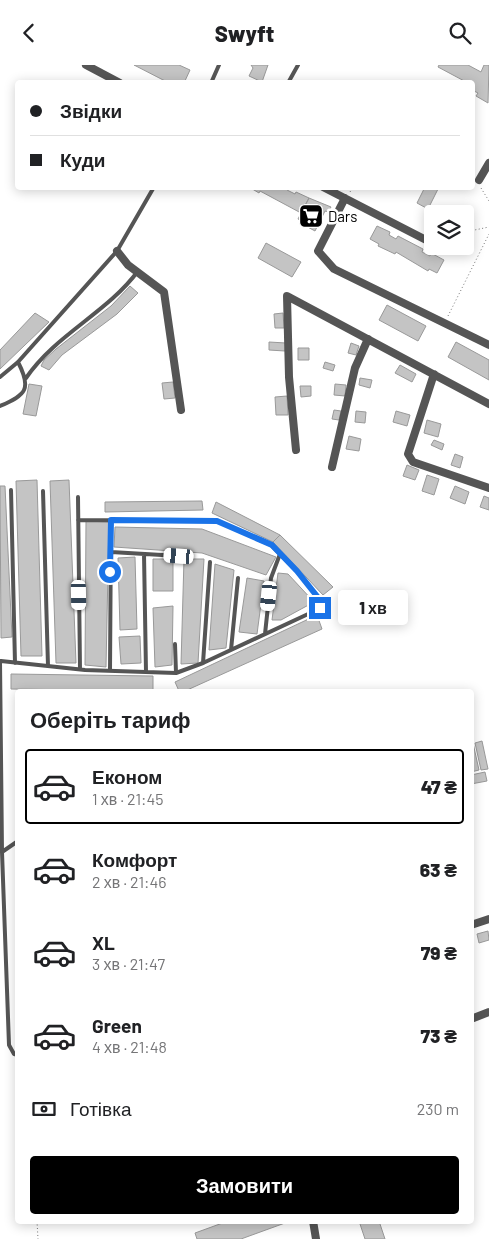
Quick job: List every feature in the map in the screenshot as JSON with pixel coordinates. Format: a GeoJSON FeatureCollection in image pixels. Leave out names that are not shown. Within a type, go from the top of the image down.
{"type":"FeatureCollection","features":[{"type":"Feature","properties":{"kind":"street"},"geometry":{"type":"LineString","coordinates":[[86,65],[114,80]]}},
{"type":"Feature","properties":{"kind":"street"},"geometry":{"type":"LineString","coordinates":[[480,180],[489,163]]}},
{"type":"Feature","properties":{"kind":"street"},"geometry":{"type":"LineString","coordinates":[[330,190],[424,239]]}},
{"type":"Feature","properties":{"kind":"street"},"geometry":{"type":"LineString","coordinates":[[345,198],[318,251],[334,269],[489,345]]}},
{"type":"Feature","properties":{"kind":"street"},"geometry":{"type":"LineString","coordinates":[[118,251],[128,265],[164,292],[181,410]]}},
{"type":"Feature","properties":{"kind":"street"},"geometry":{"type":"LineString","coordinates":[[296,450],[289,377],[287,296],[489,404]]}},
{"type":"Feature","properties":{"kind":"street"},"geometry":{"type":"LineString","coordinates":[[332,467],[355,368],[368,339]]}},
{"type":"Feature","properties":{"kind":"street"},"geometry":{"type":"LineString","coordinates":[[434,374],[408,454],[413,462],[489,488]]}},
{"type":"Feature","properties":{"kind":"street"},"geometry":{"type":"LineString","coordinates":[[474,924],[489,919]]}},
{"type":"Feature","properties":{"kind":"street"},"geometry":{"type":"LineString","coordinates":[[474,1018],[489,1012]]}},
{"type":"Feature","properties":{"kind":"street"},"geometry":{"type":"LineString","coordinates":[[314,1224],[316,1239]]}},
{"type":"Feature","properties":{"kind":"lane"},"geometry":{"type":"LineString","coordinates":[[212,80],[219,65]]}},
{"type":"Feature","properties":{"kind":"lane"},"geometry":{"type":"LineString","coordinates":[[290,80],[298,65]]}},
{"type":"Feature","properties":{"kind":"lane"},"geometry":{"type":"LineString","coordinates":[[0,377],[18,362],[118,251],[152,190]]}},
{"type":"Feature","properties":{"kind":"lane"},"geometry":{"type":"LineString","coordinates":[[0,406],[15,399],[24,390],[26,378],[50,349],[119,293],[138,271]]}},
{"type":"Feature","properties":{"kind":"lane"},"geometry":{"type":"LineString","coordinates":[[18,362],[26,378]]}},
{"type":"Feature","properties":{"kind":"lane"},"geometry":{"type":"LineString","coordinates":[[10,490],[15,663]]}},
{"type":"Feature","properties":{"kind":"lane"},"geometry":{"type":"LineString","coordinates":[[43,491],[48,666]]}},
{"type":"Feature","properties":{"kind":"lane"},"geometry":{"type":"LineString","coordinates":[[78,497],[80,669]]}},
{"type":"Feature","properties":{"kind":"lane"},"geometry":{"type":"LineString","coordinates":[[15,1054],[9,1045],[2,852],[0,661],[80,669],[176,673],[203,663],[320,608],[320,600],[272,545],[217,521],[78,520]]}},
{"type":"Feature","properties":{"kind":"lane"},"geometry":{"type":"LineString","coordinates":[[110,671],[111,520]]}},
{"type":"Feature","properties":{"kind":"lane"},"geometry":{"type":"LineString","coordinates":[[111,552],[179,556]]}},
{"type":"Feature","properties":{"kind":"lane"},"geometry":{"type":"LineString","coordinates":[[144,554],[146,673]]}},
{"type":"Feature","properties":{"kind":"lane"},"geometry":{"type":"LineString","coordinates":[[265,634],[271,578],[280,554]]}},
{"type":"Feature","properties":{"kind":"lane"},"geometry":{"type":"LineString","coordinates":[[203,663],[210,562]]}},
{"type":"Feature","properties":{"kind":"lane"},"geometry":{"type":"LineString","coordinates":[[231,650],[238,578]]}},
{"type":"Feature","properties":{"kind":"lane"},"geometry":{"type":"LineString","coordinates":[[175,644],[176,673]]}},
{"type":"Feature","properties":{"kind":"lane"},"geometry":{"type":"LineString","coordinates":[[2,852],[15,843]]}},
{"type":"Feature","properties":{"kind":"path"},"geometry":{"type":"LineString","coordinates":[[480,180],[482,191],[489,201]]}},
{"type":"Feature","properties":{"kind":"path"},"geometry":{"type":"LineString","coordinates":[[474,230],[489,227]]}},
{"type":"Feature","properties":{"kind":"path"},"geometry":{"type":"LineString","coordinates":[[445,322],[489,234]]}},
{"type":"Feature","properties":{"kind":"path"},"geometry":{"type":"LineString","coordinates":[[37,1224],[38,1239]]}},
{"type":"Feature","properties":{"kind":"building"},"geometry":{"type":"Polygon","coordinates":[[[134,65],[179,65],[190,70],[185,80],[163,80],[134,65]]]}},
{"type":"Feature","properties":{"kind":"building"},"geometry":{"type":"Polygon","coordinates":[[[251,65],[268,65],[263,80],[249,76],[253,68],[251,65]]]}},
{"type":"Feature","properties":{"kind":"building"},"geometry":{"type":"Polygon","coordinates":[[[439,65],[468,65],[481,72],[484,65],[489,65],[488,103],[476,96],[478,93],[475,92],[475,80],[462,80],[438,67],[439,65]]]}},
{"type":"Feature","properties":{"kind":"building"},"geometry":{"type":"Polygon","coordinates":[[[254,190],[287,190],[309,198],[301,213],[260,191],[259,193],[254,190]]]}},
{"type":"Feature","properties":{"kind":"building"},"geometry":{"type":"Polygon","coordinates":[[[424,190],[438,190],[430,205],[424,205],[424,207],[417,203],[424,190]]]}},
{"type":"Feature","properties":{"kind":"building","name":"Dars"},"geometry":{"type":"Polygon","coordinates":[[[309,198],[331,207],[328,212],[325,211],[315,231],[298,219],[309,198]]]}},
{"type":"Feature","properties":{"kind":"building"},"geometry":{"type":"Polygon","coordinates":[[[377,226],[390,232],[389,235],[396,239],[398,236],[423,249],[424,255],[435,255],[444,260],[437,273],[429,269],[428,271],[396,252],[395,254],[378,246],[379,244],[370,239],[377,226]]]}},
{"type":"Feature","properties":{"kind":"building"},"geometry":{"type":"Polygon","coordinates":[[[266,243],[301,262],[292,277],[258,258],[266,243]]]}},
{"type":"Feature","properties":{"kind":"building"},"geometry":{"type":"Polygon","coordinates":[[[130,286],[138,293],[117,314],[62,355],[49,370],[41,366],[44,360],[56,349],[111,306],[130,286]]]}},
{"type":"Feature","properties":{"kind":"building"},"geometry":{"type":"Polygon","coordinates":[[[387,305],[426,326],[418,341],[379,320],[387,305]]]}},
{"type":"Feature","properties":{"kind":"building"},"geometry":{"type":"Polygon","coordinates":[[[35,313],[49,322],[0,369],[0,350],[35,313]]]}},
{"type":"Feature","properties":{"kind":"building"},"geometry":{"type":"Polygon","coordinates":[[[283,313],[284,328],[275,328],[274,314],[283,313]]]}},
{"type":"Feature","properties":{"kind":"building"},"geometry":{"type":"Polygon","coordinates":[[[269,342],[286,343],[285,351],[269,350],[269,342]]]}},
{"type":"Feature","properties":{"kind":"building"},"geometry":{"type":"Polygon","coordinates":[[[456,342],[489,360],[489,380],[448,357],[456,342]]]}},
{"type":"Feature","properties":{"kind":"building"},"geometry":{"type":"Polygon","coordinates":[[[351,343],[359,346],[356,355],[348,353],[351,343]]]}},
{"type":"Feature","properties":{"kind":"building"},"geometry":{"type":"Polygon","coordinates":[[[298,348],[309,348],[309,360],[298,360],[298,348]]]}},
{"type":"Feature","properties":{"kind":"building"},"geometry":{"type":"Polygon","coordinates":[[[325,362],[335,365],[333,371],[323,368],[325,362]]]}},
{"type":"Feature","properties":{"kind":"building"},"geometry":{"type":"Polygon","coordinates":[[[400,365],[416,374],[412,382],[395,373],[400,365]]]}},
{"type":"Feature","properties":{"kind":"building"},"geometry":{"type":"Polygon","coordinates":[[[360,378],[372,380],[370,388],[359,385],[360,378]]]}},
{"type":"Feature","properties":{"kind":"building"},"geometry":{"type":"Polygon","coordinates":[[[173,382],[175,398],[164,399],[162,383],[173,382]]]}},
{"type":"Feature","properties":{"kind":"building"},"geometry":{"type":"Polygon","coordinates":[[[29,384],[42,386],[36,416],[23,414],[29,384]]]}},
{"type":"Feature","properties":{"kind":"building"},"geometry":{"type":"Polygon","coordinates":[[[335,384],[346,385],[345,396],[334,395],[335,384]]]}},
{"type":"Feature","properties":{"kind":"building"},"geometry":{"type":"Polygon","coordinates":[[[300,386],[311,386],[311,396],[301,397],[300,386]]]}},
{"type":"Feature","properties":{"kind":"building"},"geometry":{"type":"Polygon","coordinates":[[[287,396],[288,415],[276,415],[275,397],[287,396]]]}},
{"type":"Feature","properties":{"kind":"building"},"geometry":{"type":"Polygon","coordinates":[[[334,410],[341,411],[339,420],[332,419],[334,410]]]}},
{"type":"Feature","properties":{"kind":"building"},"geometry":{"type":"Polygon","coordinates":[[[356,411],[366,412],[365,423],[355,422],[356,411]]]}},
{"type":"Feature","properties":{"kind":"building"},"geometry":{"type":"Polygon","coordinates":[[[396,411],[410,415],[407,426],[393,422],[396,411]]]}},
{"type":"Feature","properties":{"kind":"building"},"geometry":{"type":"Polygon","coordinates":[[[427,420],[441,424],[438,437],[424,433],[427,420]]]}},
{"type":"Feature","properties":{"kind":"building"},"geometry":{"type":"Polygon","coordinates":[[[349,436],[361,439],[359,451],[346,449],[349,436]]]}},
{"type":"Feature","properties":{"kind":"building"},"geometry":{"type":"Polygon","coordinates":[[[434,440],[444,444],[442,450],[431,445],[434,440]]]}},
{"type":"Feature","properties":{"kind":"building"},"geometry":{"type":"Polygon","coordinates":[[[455,454],[463,457],[460,468],[451,465],[455,454]]]}},
{"type":"Feature","properties":{"kind":"building"},"geometry":{"type":"Polygon","coordinates":[[[407,465],[419,470],[415,480],[403,476],[407,465]]]}},
{"type":"Feature","properties":{"kind":"building"},"geometry":{"type":"Polygon","coordinates":[[[427,475],[439,479],[434,495],[422,491],[427,475]]]}},
{"type":"Feature","properties":{"kind":"building"},"geometry":{"type":"Polygon","coordinates":[[[37,480],[42,656],[21,656],[16,481],[37,480]]]}},
{"type":"Feature","properties":{"kind":"building"},"geometry":{"type":"Polygon","coordinates":[[[69,480],[76,663],[56,663],[50,481],[69,480]]]}},
{"type":"Feature","properties":{"kind":"building"},"geometry":{"type":"Polygon","coordinates":[[[0,486],[5,486],[12,637],[1,638],[0,486]]]}},
{"type":"Feature","properties":{"kind":"building"},"geometry":{"type":"Polygon","coordinates":[[[455,486],[469,492],[465,504],[450,498],[455,486]]]}},
{"type":"Feature","properties":{"kind":"building"},"geometry":{"type":"Polygon","coordinates":[[[484,496],[489,498],[489,510],[480,507],[484,496]]]}},
{"type":"Feature","properties":{"kind":"building"},"geometry":{"type":"Polygon","coordinates":[[[202,501],[203,510],[105,512],[105,502],[202,501]]]}},
{"type":"Feature","properties":{"kind":"building"},"geometry":{"type":"Polygon","coordinates":[[[216,502],[280,535],[273,542],[212,513],[216,502]]]}},
{"type":"Feature","properties":{"kind":"building"},"geometry":{"type":"Polygon","coordinates":[[[86,521],[109,522],[106,667],[85,665],[86,521]]]}},
{"type":"Feature","properties":{"kind":"building"},"geometry":{"type":"Polygon","coordinates":[[[115,527],[202,529],[276,557],[266,575],[202,553],[114,547],[115,527]]]}},
{"type":"Feature","properties":{"kind":"building"},"geometry":{"type":"Polygon","coordinates":[[[280,535],[333,587],[323,595],[273,542],[280,535]]]}},
{"type":"Feature","properties":{"kind":"building"},"geometry":{"type":"Polygon","coordinates":[[[135,557],[137,629],[120,630],[118,558],[135,557]]]}},
{"type":"Feature","properties":{"kind":"building"},"geometry":{"type":"Polygon","coordinates":[[[153,559],[173,559],[173,591],[153,591],[153,559]]]}},
{"type":"Feature","properties":{"kind":"building"},"geometry":{"type":"Polygon","coordinates":[[[184,559],[204,559],[198,663],[181,664],[184,559]]]}},
{"type":"Feature","properties":{"kind":"building"},"geometry":{"type":"Polygon","coordinates":[[[215,564],[234,570],[226,648],[209,650],[215,564]]]}},
{"type":"Feature","properties":{"kind":"building"},"geometry":{"type":"Polygon","coordinates":[[[278,573],[288,574],[314,602],[281,620],[272,620],[278,573]]]}},
{"type":"Feature","properties":{"kind":"building"},"geometry":{"type":"Polygon","coordinates":[[[247,578],[264,581],[257,634],[239,632],[247,578]]]}},
{"type":"Feature","properties":{"kind":"building"},"geometry":{"type":"Polygon","coordinates":[[[173,606],[172,665],[155,667],[153,608],[173,606]]]}},
{"type":"Feature","properties":{"kind":"building"},"geometry":{"type":"Polygon","coordinates":[[[317,615],[322,629],[189,689],[178,689],[175,682],[317,615]]]}},
{"type":"Feature","properties":{"kind":"building"},"geometry":{"type":"Polygon","coordinates":[[[140,636],[141,663],[121,664],[119,637],[140,636]]]}},
{"type":"Feature","properties":{"kind":"building"},"geometry":{"type":"Polygon","coordinates":[[[11,674],[153,676],[153,689],[11,689],[11,674]]]}},
{"type":"Feature","properties":{"kind":"building"},"geometry":{"type":"Polygon","coordinates":[[[482,741],[488,769],[481,770],[475,743],[482,741]]]}},
{"type":"Feature","properties":{"kind":"building"},"geometry":{"type":"Polygon","coordinates":[[[474,748],[479,770],[474,771],[474,748]]]}},
{"type":"Feature","properties":{"kind":"building"},"geometry":{"type":"Polygon","coordinates":[[[485,772],[487,781],[474,783],[474,774],[485,772]]]}},
{"type":"Feature","properties":{"kind":"building"},"geometry":{"type":"Polygon","coordinates":[[[488,931],[489,940],[479,943],[477,934],[488,931]]]}},
{"type":"Feature","properties":{"kind":"building"},"geometry":{"type":"Polygon","coordinates":[[[220,1224],[282,1224],[241,1239],[197,1239],[195,1233],[220,1224]]]}},
{"type":"Feature","properties":{"kind":"building"},"geometry":{"type":"Polygon","coordinates":[[[360,1224],[380,1224],[385,1239],[365,1239],[360,1224]]]}},
{"type":"Feature","properties":{"kind":"place","name":"Dars"},"geometry":{"type":"Point","coordinates":[311,216]}},
{"type":"Feature","properties":{"kind":"route"},"geometry":{"type":"LineString","coordinates":[[110,572],[111,520],[217,521],[272,545],[297,571],[320,600],[320,608]]}}]}
